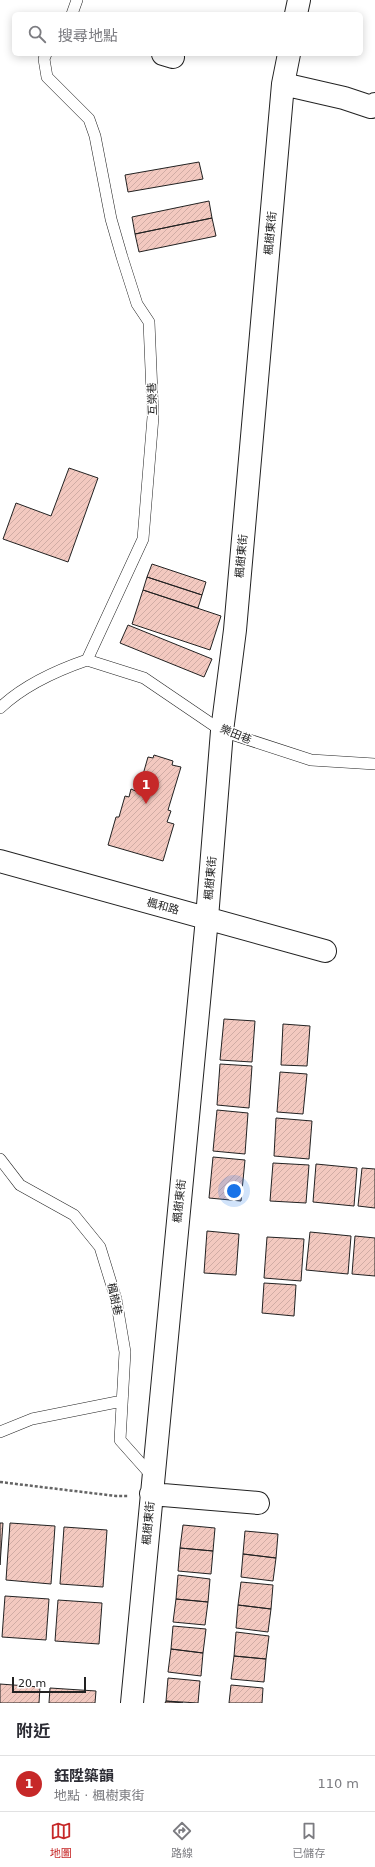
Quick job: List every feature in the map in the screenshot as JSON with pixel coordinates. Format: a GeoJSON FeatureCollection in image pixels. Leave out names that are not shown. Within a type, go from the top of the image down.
{"type":"FeatureCollection","features":[{"type":"Feature","properties":{"kind":"street"},"geometry":{"type":"LineString","coordinates":[[296,12],[299,0]]}},
{"type":"Feature","properties":{"kind":"street","name":"楓樹東街"},"geometry":{"type":"LineString","coordinates":[[132,1703],[207,918],[222,731],[235,630],[283,84],[289,56]]}},
{"type":"Feature","properties":{"kind":"street"},"geometry":{"type":"LineString","coordinates":[[283,84],[344,98],[371,107],[375,104]]}},
{"type":"Feature","properties":{"kind":"street","name":"楓和路"},"geometry":{"type":"LineString","coordinates":[[0,861],[325,951]]}},
{"type":"Feature","properties":{"kind":"street"},"geometry":{"type":"LineString","coordinates":[[152,1485],[258,1503]]}},
{"type":"Feature","properties":{"kind":"lane"},"geometry":{"type":"LineString","coordinates":[[73,12],[77,0]]}},
{"type":"Feature","properties":{"kind":"lane","name":"互榮巷"},"geometry":{"type":"LineString","coordinates":[[45,56],[44,59],[47,77],[89,119],[95,136],[111,219],[122,257],[137,304],[149,322],[153,417],[143,539],[87,660]]}},
{"type":"Feature","properties":{"kind":"lane"},"geometry":{"type":"LineString","coordinates":[[0,708],[33,683],[66,667],[87,660]]}},
{"type":"Feature","properties":{"kind":"lane","name":"樂田巷"},"geometry":{"type":"LineString","coordinates":[[87,660],[144,678],[222,731],[311,760],[375,764]]}},
{"type":"Feature","properties":{"kind":"lane","name":"楓樹巷"},"geometry":{"type":"LineString","coordinates":[[0,1159],[20,1185],[74,1215],[100,1247],[116,1299],[125,1352],[120,1440],[152,1485]]}},
{"type":"Feature","properties":{"kind":"lane"},"geometry":{"type":"LineString","coordinates":[[0,1432],[32,1419],[122,1401]]}},
{"type":"Feature","properties":{"kind":"path"},"geometry":{"type":"LineString","coordinates":[[0,1482],[116,1496],[152,1485]]}},
{"type":"Feature","properties":{"kind":"building"},"geometry":{"type":"Polygon","coordinates":[[[199,162],[203,179],[128,192],[125,175],[199,162]]]}},
{"type":"Feature","properties":{"kind":"building"},"geometry":{"type":"Polygon","coordinates":[[[209,201],[212,218],[135,234],[132,217],[209,201]]]}},
{"type":"Feature","properties":{"kind":"building"},"geometry":{"type":"Polygon","coordinates":[[[212,218],[216,236],[139,252],[135,234],[212,218]]]}},
{"type":"Feature","properties":{"kind":"building"},"geometry":{"type":"Polygon","coordinates":[[[69,468],[98,478],[68,562],[3,539],[16,503],[51,516],[69,468]]]}},
{"type":"Feature","properties":{"kind":"building"},"geometry":{"type":"Polygon","coordinates":[[[152,564],[206,582],[202,595],[147,577],[152,564]]]}},
{"type":"Feature","properties":{"kind":"building"},"geometry":{"type":"Polygon","coordinates":[[[147,577],[202,595],[198,608],[143,590],[147,577]]]}},
{"type":"Feature","properties":{"kind":"building"},"geometry":{"type":"Polygon","coordinates":[[[143,590],[221,616],[210,650],[132,624],[143,590]]]}},
{"type":"Feature","properties":{"kind":"building"},"geometry":{"type":"Polygon","coordinates":[[[128,625],[212,659],[204,677],[120,643],[128,625]]]}},
{"type":"Feature","properties":{"kind":"building"},"geometry":{"type":"Polygon","coordinates":[[[154,755],[173,761],[172,765],[181,767],[168,810],[171,811],[167,822],[174,824],[163,861],[108,845],[116,817],[119,817],[125,796],[129,797],[131,789],[138,792],[148,757],[153,758],[154,755]]]}},
{"type":"Feature","properties":{"kind":"building"},"geometry":{"type":"Polygon","coordinates":[[[224,1019],[255,1021],[252,1062],[220,1060],[224,1019]]]}},
{"type":"Feature","properties":{"kind":"building"},"geometry":{"type":"Polygon","coordinates":[[[283,1024],[310,1026],[307,1066],[281,1065],[283,1024]]]}},
{"type":"Feature","properties":{"kind":"building"},"geometry":{"type":"Polygon","coordinates":[[[220,1064],[252,1066],[249,1108],[217,1105],[220,1064]]]}},
{"type":"Feature","properties":{"kind":"building"},"geometry":{"type":"Polygon","coordinates":[[[280,1072],[307,1074],[303,1114],[277,1112],[280,1072]]]}},
{"type":"Feature","properties":{"kind":"building"},"geometry":{"type":"Polygon","coordinates":[[[217,1110],[248,1113],[245,1154],[213,1151],[217,1110]]]}},
{"type":"Feature","properties":{"kind":"building"},"geometry":{"type":"Polygon","coordinates":[[[276,1118],[312,1121],[309,1159],[274,1156],[276,1118]]]}},
{"type":"Feature","properties":{"kind":"building"},"geometry":{"type":"Polygon","coordinates":[[[213,1157],[245,1160],[241,1201],[209,1198],[213,1157]]]}},
{"type":"Feature","properties":{"kind":"building"},"geometry":{"type":"Polygon","coordinates":[[[273,1163],[309,1165],[306,1203],[270,1201],[273,1163]]]}},
{"type":"Feature","properties":{"kind":"building"},"geometry":{"type":"Polygon","coordinates":[[[316,1164],[357,1168],[354,1206],[313,1202],[316,1164]]]}},
{"type":"Feature","properties":{"kind":"building"},"geometry":{"type":"Polygon","coordinates":[[[362,1168],[375,1169],[375,1208],[358,1206],[362,1168]]]}},
{"type":"Feature","properties":{"kind":"building"},"geometry":{"type":"Polygon","coordinates":[[[207,1231],[239,1234],[236,1275],[204,1273],[207,1231]]]}},
{"type":"Feature","properties":{"kind":"building"},"geometry":{"type":"Polygon","coordinates":[[[310,1232],[351,1236],[348,1274],[306,1270],[310,1232]]]}},
{"type":"Feature","properties":{"kind":"building"},"geometry":{"type":"Polygon","coordinates":[[[355,1236],[375,1238],[375,1276],[352,1274],[355,1236]]]}},
{"type":"Feature","properties":{"kind":"building"},"geometry":{"type":"Polygon","coordinates":[[[267,1237],[304,1239],[301,1281],[264,1278],[267,1237]]]}},
{"type":"Feature","properties":{"kind":"building"},"geometry":{"type":"Polygon","coordinates":[[[264,1283],[296,1285],[294,1316],[262,1313],[264,1283]]]}},
{"type":"Feature","properties":{"kind":"building"},"geometry":{"type":"Polygon","coordinates":[[[0,1523],[3,1523],[0,1565],[0,1523]]]}},
{"type":"Feature","properties":{"kind":"building"},"geometry":{"type":"Polygon","coordinates":[[[10,1523],[55,1526],[51,1584],[6,1580],[10,1523]]]}},
{"type":"Feature","properties":{"kind":"building"},"geometry":{"type":"Polygon","coordinates":[[[183,1525],[215,1528],[213,1551],[180,1548],[183,1525]]]}},
{"type":"Feature","properties":{"kind":"building"},"geometry":{"type":"Polygon","coordinates":[[[64,1527],[107,1530],[103,1587],[60,1584],[64,1527]]]}},
{"type":"Feature","properties":{"kind":"building"},"geometry":{"type":"Polygon","coordinates":[[[245,1531],[278,1534],[276,1558],[243,1554],[245,1531]]]}},
{"type":"Feature","properties":{"kind":"building"},"geometry":{"type":"Polygon","coordinates":[[[180,1548],[213,1551],[211,1574],[178,1571],[180,1548]]]}},
{"type":"Feature","properties":{"kind":"building"},"geometry":{"type":"Polygon","coordinates":[[[243,1554],[276,1558],[273,1581],[241,1577],[243,1554]]]}},
{"type":"Feature","properties":{"kind":"building"},"geometry":{"type":"Polygon","coordinates":[[[178,1575],[210,1579],[208,1602],[176,1599],[178,1575]]]}},
{"type":"Feature","properties":{"kind":"building"},"geometry":{"type":"Polygon","coordinates":[[[241,1582],[273,1585],[271,1609],[238,1605],[241,1582]]]}},
{"type":"Feature","properties":{"kind":"building"},"geometry":{"type":"Polygon","coordinates":[[[5,1596],[49,1599],[46,1640],[2,1637],[5,1596]]]}},
{"type":"Feature","properties":{"kind":"building"},"geometry":{"type":"Polygon","coordinates":[[[176,1599],[208,1602],[205,1625],[173,1622],[176,1599]]]}},
{"type":"Feature","properties":{"kind":"building"},"geometry":{"type":"Polygon","coordinates":[[[58,1600],[102,1603],[99,1644],[55,1641],[58,1600]]]}},
{"type":"Feature","properties":{"kind":"building"},"geometry":{"type":"Polygon","coordinates":[[[238,1605],[271,1609],[268,1632],[236,1628],[238,1605]]]}},
{"type":"Feature","properties":{"kind":"building"},"geometry":{"type":"Polygon","coordinates":[[[173,1626],[206,1629],[203,1653],[171,1649],[173,1626]]]}},
{"type":"Feature","properties":{"kind":"building"},"geometry":{"type":"Polygon","coordinates":[[[236,1632],[269,1636],[266,1659],[234,1656],[236,1632]]]}},
{"type":"Feature","properties":{"kind":"building"},"geometry":{"type":"Polygon","coordinates":[[[171,1649],[203,1653],[201,1676],[168,1672],[171,1649]]]}},
{"type":"Feature","properties":{"kind":"building"},"geometry":{"type":"Polygon","coordinates":[[[234,1656],[266,1659],[264,1682],[231,1679],[234,1656]]]}},
{"type":"Feature","properties":{"kind":"building"},"geometry":{"type":"Polygon","coordinates":[[[168,1678],[200,1681],[198,1703],[166,1701],[168,1678]]]}},
{"type":"Feature","properties":{"kind":"building"},"geometry":{"type":"Polygon","coordinates":[[[0,1684],[40,1687],[39,1703],[0,1703],[0,1684]]]}},
{"type":"Feature","properties":{"kind":"building"},"geometry":{"type":"Polygon","coordinates":[[[231,1685],[263,1688],[262,1703],[229,1703],[231,1685]]]}},
{"type":"Feature","properties":{"kind":"building"},"geometry":{"type":"Polygon","coordinates":[[[50,1688],[96,1691],[95,1703],[49,1703],[50,1688]]]}},
{"type":"Feature","properties":{"kind":"building"},"geometry":{"type":"Polygon","coordinates":[[[166,1701],[183,1703],[165,1703],[166,1701]]]}},
{"type":"Feature","properties":{"kind":"place","name":"鈺陞築韻"},"geometry":{"type":"Point","coordinates":[146,804]}}]}
